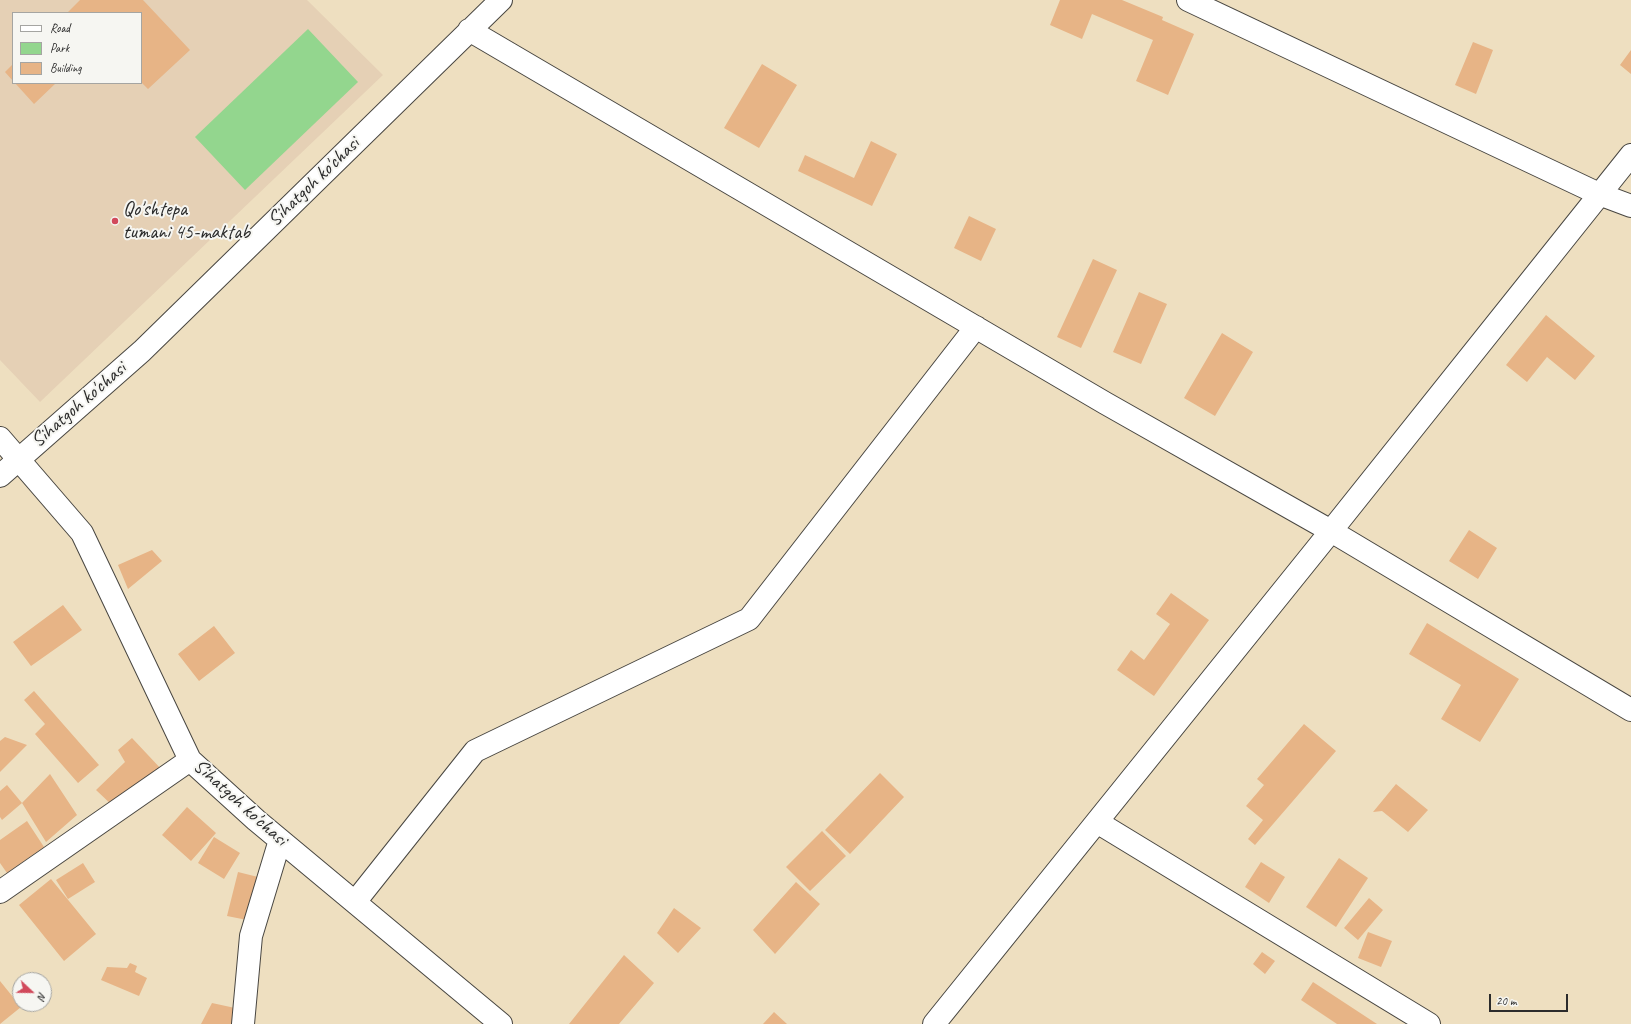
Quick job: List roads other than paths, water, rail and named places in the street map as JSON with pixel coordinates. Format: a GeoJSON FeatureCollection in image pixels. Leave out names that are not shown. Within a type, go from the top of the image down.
{"type":"FeatureCollection","features":[{"type":"Feature","properties":{"kind":"street","name":"Sihatgoh ko'chasi"},"geometry":{"type":"LineString","coordinates":[[0,476],[142,351],[501,0]]}},
{"type":"Feature","properties":{"kind":"street"},"geometry":{"type":"LineString","coordinates":[[1188,0],[1599,194],[1631,206]]}},
{"type":"Feature","properties":{"kind":"street"},"geometry":{"type":"LineString","coordinates":[[469,30],[1105,403],[1331,531],[1631,710]]}},
{"type":"Feature","properties":{"kind":"street"},"geometry":{"type":"LineString","coordinates":[[934,1024],[1331,531],[1631,154]]}},
{"type":"Feature","properties":{"kind":"street"},"geometry":{"type":"LineString","coordinates":[[354,902],[475,751],[749,619],[976,327]]}},
{"type":"Feature","properties":{"kind":"street","name":"Sihatgoh ko'chasi"},"geometry":{"type":"LineString","coordinates":[[0,438],[82,533],[190,760],[280,840],[501,1024]]}},
{"type":"Feature","properties":{"kind":"street"},"geometry":{"type":"LineString","coordinates":[[0,892],[190,760]]}},
{"type":"Feature","properties":{"kind":"street"},"geometry":{"type":"LineString","coordinates":[[1097,822],[1429,1024]]}},
{"type":"Feature","properties":{"kind":"street"},"geometry":{"type":"LineString","coordinates":[[243,1024],[251,936],[280,840]]}},
{"type":"Feature","properties":{"kind":"place","name":"Qo'shtepa tumani 45-maktab"},"geometry":{"type":"Point","coordinates":[115,221]}}]}
